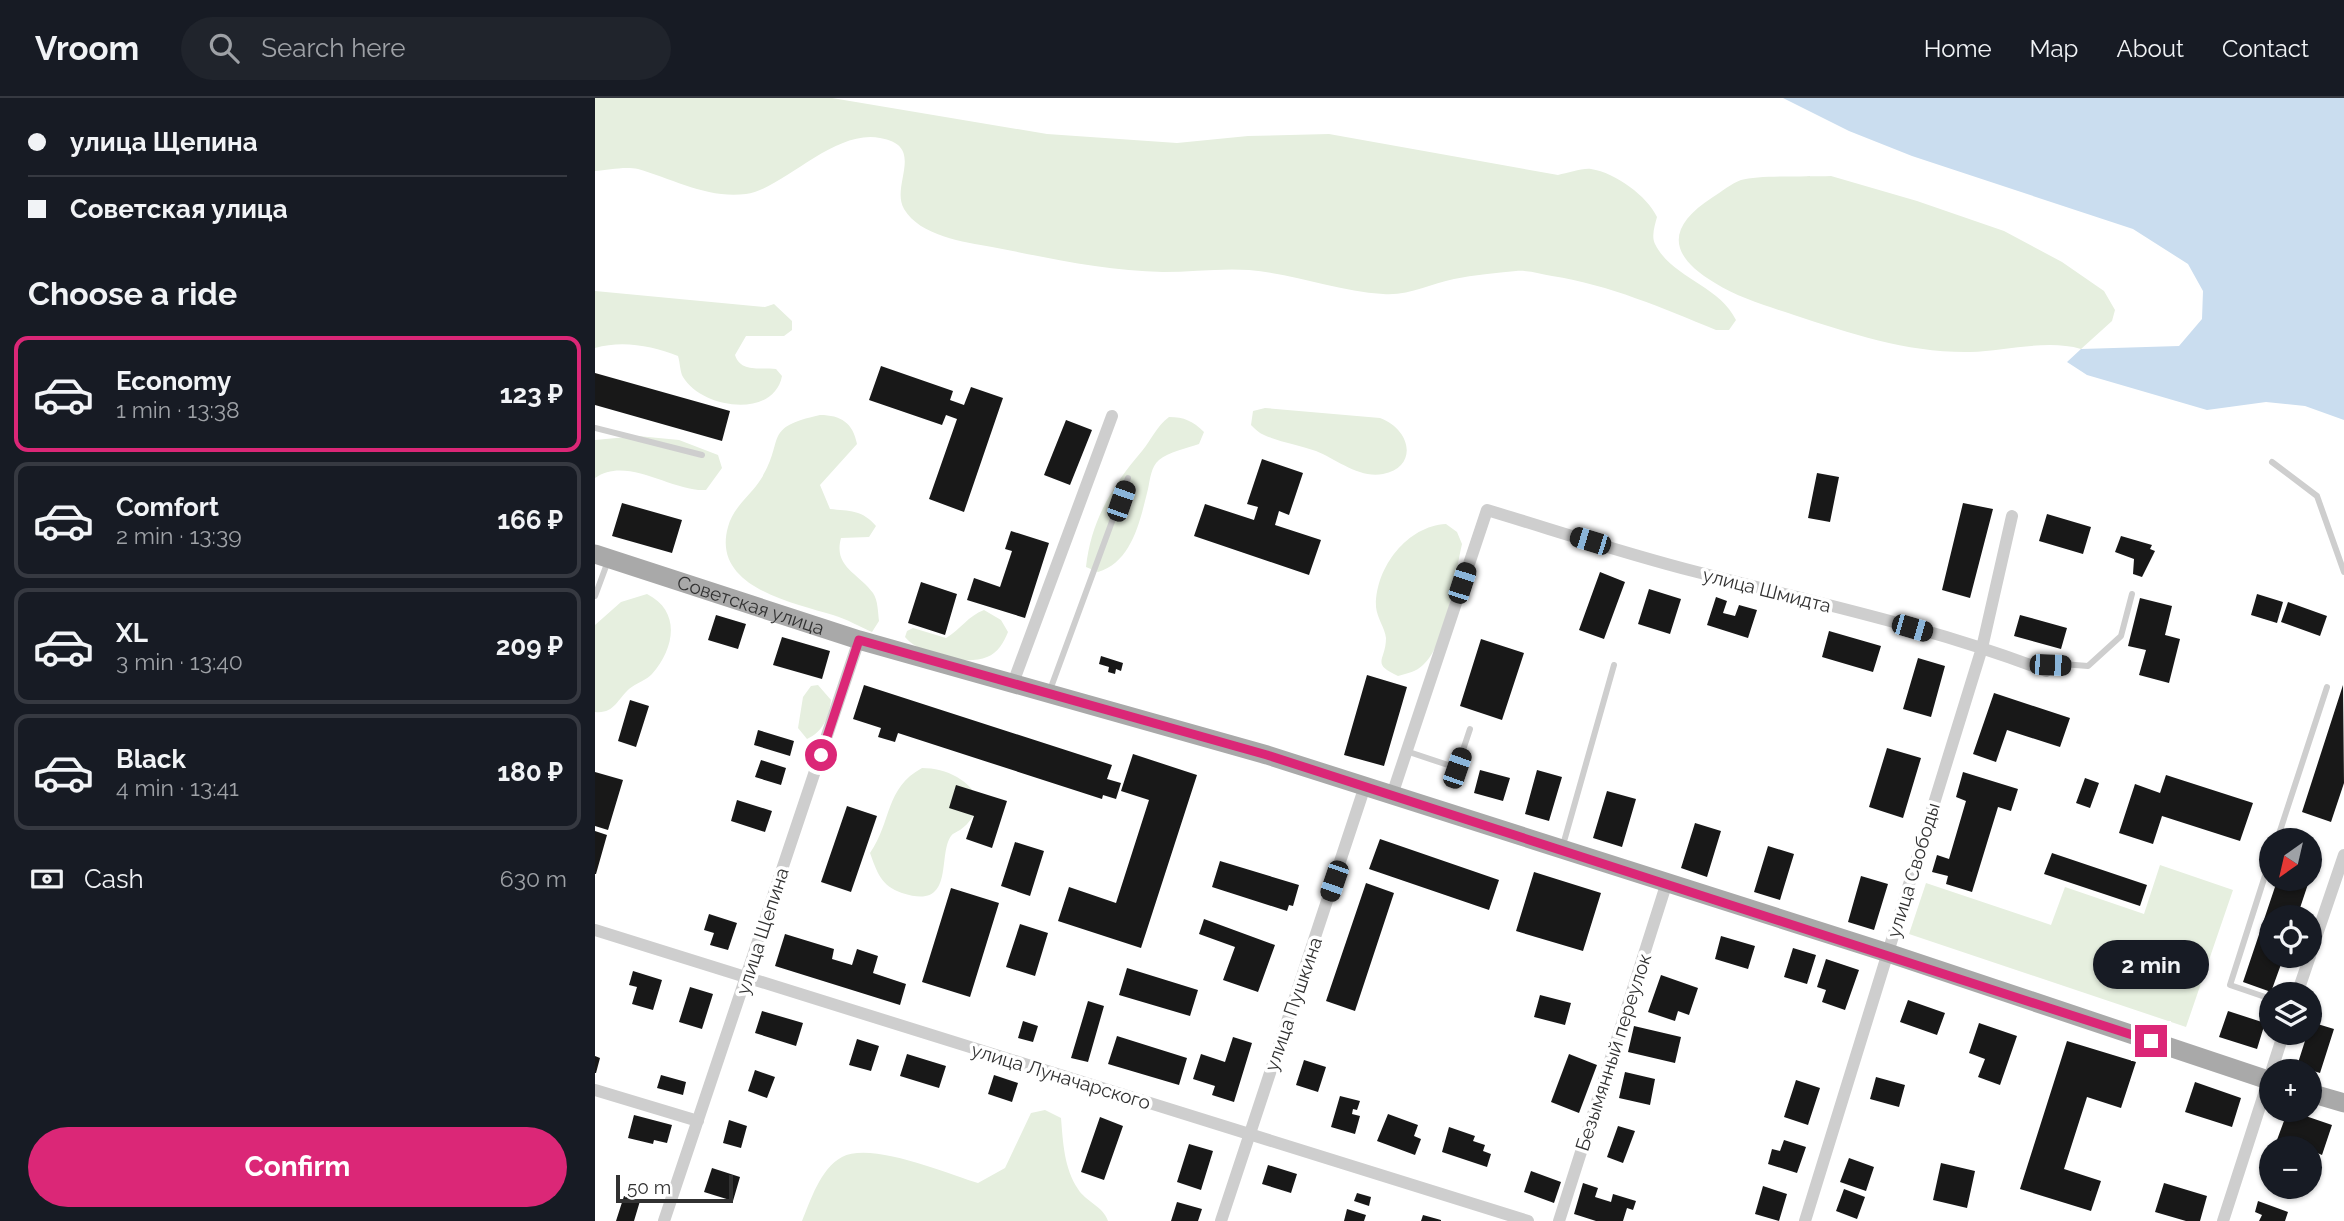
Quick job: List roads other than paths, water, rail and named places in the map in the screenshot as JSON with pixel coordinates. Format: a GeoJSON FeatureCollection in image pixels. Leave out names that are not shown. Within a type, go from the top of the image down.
{"type":"FeatureCollection","features":[{"type":"Feature","properties":{"kind":"main road","name":"Советская улица"},"geometry":{"type":"LineString","coordinates":[[602,557],[859,640],[1267,755],[1888,953],[2259,1077]]}},
{"type":"Feature","properties":{"kind":"main road"},"geometry":{"type":"LineString","coordinates":[[2322,1097],[2344,1103]]}},
{"type":"Feature","properties":{"kind":"street"},"geometry":{"type":"LineString","coordinates":[[1013,682],[1112,416]]}},
{"type":"Feature","properties":{"kind":"street","name":"улица Шмидта"},"geometry":{"type":"LineString","coordinates":[[1406,751],[1487,510],[1694,571],[1841,608],[1982,648],[2046,671]]}},
{"type":"Feature","properties":{"kind":"street","name":"улица Свободы"},"geometry":{"type":"LineString","coordinates":[[1805,1221],[1982,648],[2013,516]]}},
{"type":"Feature","properties":{"kind":"street","name":"улица Щепина"},"geometry":{"type":"LineString","coordinates":[[664,1221],[859,640]]}},
{"type":"Feature","properties":{"kind":"street"},"geometry":{"type":"LineString","coordinates":[[1392,795],[1406,751]]}},
{"type":"Feature","properties":{"kind":"street","name":"улица Пушкина"},"geometry":{"type":"LineString","coordinates":[[1221,1221],[1365,786]]}},
{"type":"Feature","properties":{"kind":"street"},"geometry":{"type":"LineString","coordinates":[[2322,920],[2344,855]]}},
{"type":"Feature","properties":{"kind":"street","name":"Безымянный переулок"},"geometry":{"type":"LineString","coordinates":[[1559,1221],[1667,882]]}},
{"type":"Feature","properties":{"kind":"street","name":"улица Луначарского"},"geometry":{"type":"LineString","coordinates":[[595,930],[993,1057],[1249,1133],[1528,1221]]}},
{"type":"Feature","properties":{"kind":"street"},"geometry":{"type":"LineString","coordinates":[[595,1090],[698,1121]]}},
{"type":"Feature","properties":{"kind":"street"},"geometry":{"type":"LineString","coordinates":[[2223,1221],[2259,1114]]}},
{"type":"Feature","properties":{"kind":"lane"},"geometry":{"type":"LineString","coordinates":[[595,428],[702,455]]}},
{"type":"Feature","properties":{"kind":"lane"},"geometry":{"type":"LineString","coordinates":[[2272,462],[2317,496],[2344,572]]}},
{"type":"Feature","properties":{"kind":"lane"},"geometry":{"type":"LineString","coordinates":[[1048,694],[1128,478]]}},
{"type":"Feature","properties":{"kind":"lane"},"geometry":{"type":"LineString","coordinates":[[595,596],[602,557]]}},
{"type":"Feature","properties":{"kind":"lane"},"geometry":{"type":"LineString","coordinates":[[2014,659],[2050,665],[2088,666],[2122,636],[2131,594]]}},
{"type":"Feature","properties":{"kind":"lane"},"geometry":{"type":"LineString","coordinates":[[1562,849],[1614,665]]}},
{"type":"Feature","properties":{"kind":"lane"},"geometry":{"type":"LineString","coordinates":[[2281,828],[2327,687]]}},
{"type":"Feature","properties":{"kind":"lane"},"geometry":{"type":"LineString","coordinates":[[1406,751],[1457,768],[1470,729]]}},
{"type":"Feature","properties":{"kind":"lane"},"geometry":{"type":"LineString","coordinates":[[2259,995],[2229,985],[2260,891]]}},
{"type":"Feature","properties":{"kind":"water"},"geometry":{"type":"Polygon","coordinates":[[[1783,98],[2344,98],[2344,420],[2305,406],[2266,402],[2207,410],[2087,375],[2067,362],[2081,349],[2179,346],[2202,319],[2203,291],[2188,264],[2133,229],[1912,156],[1849,131],[1783,98]]]}}]}
